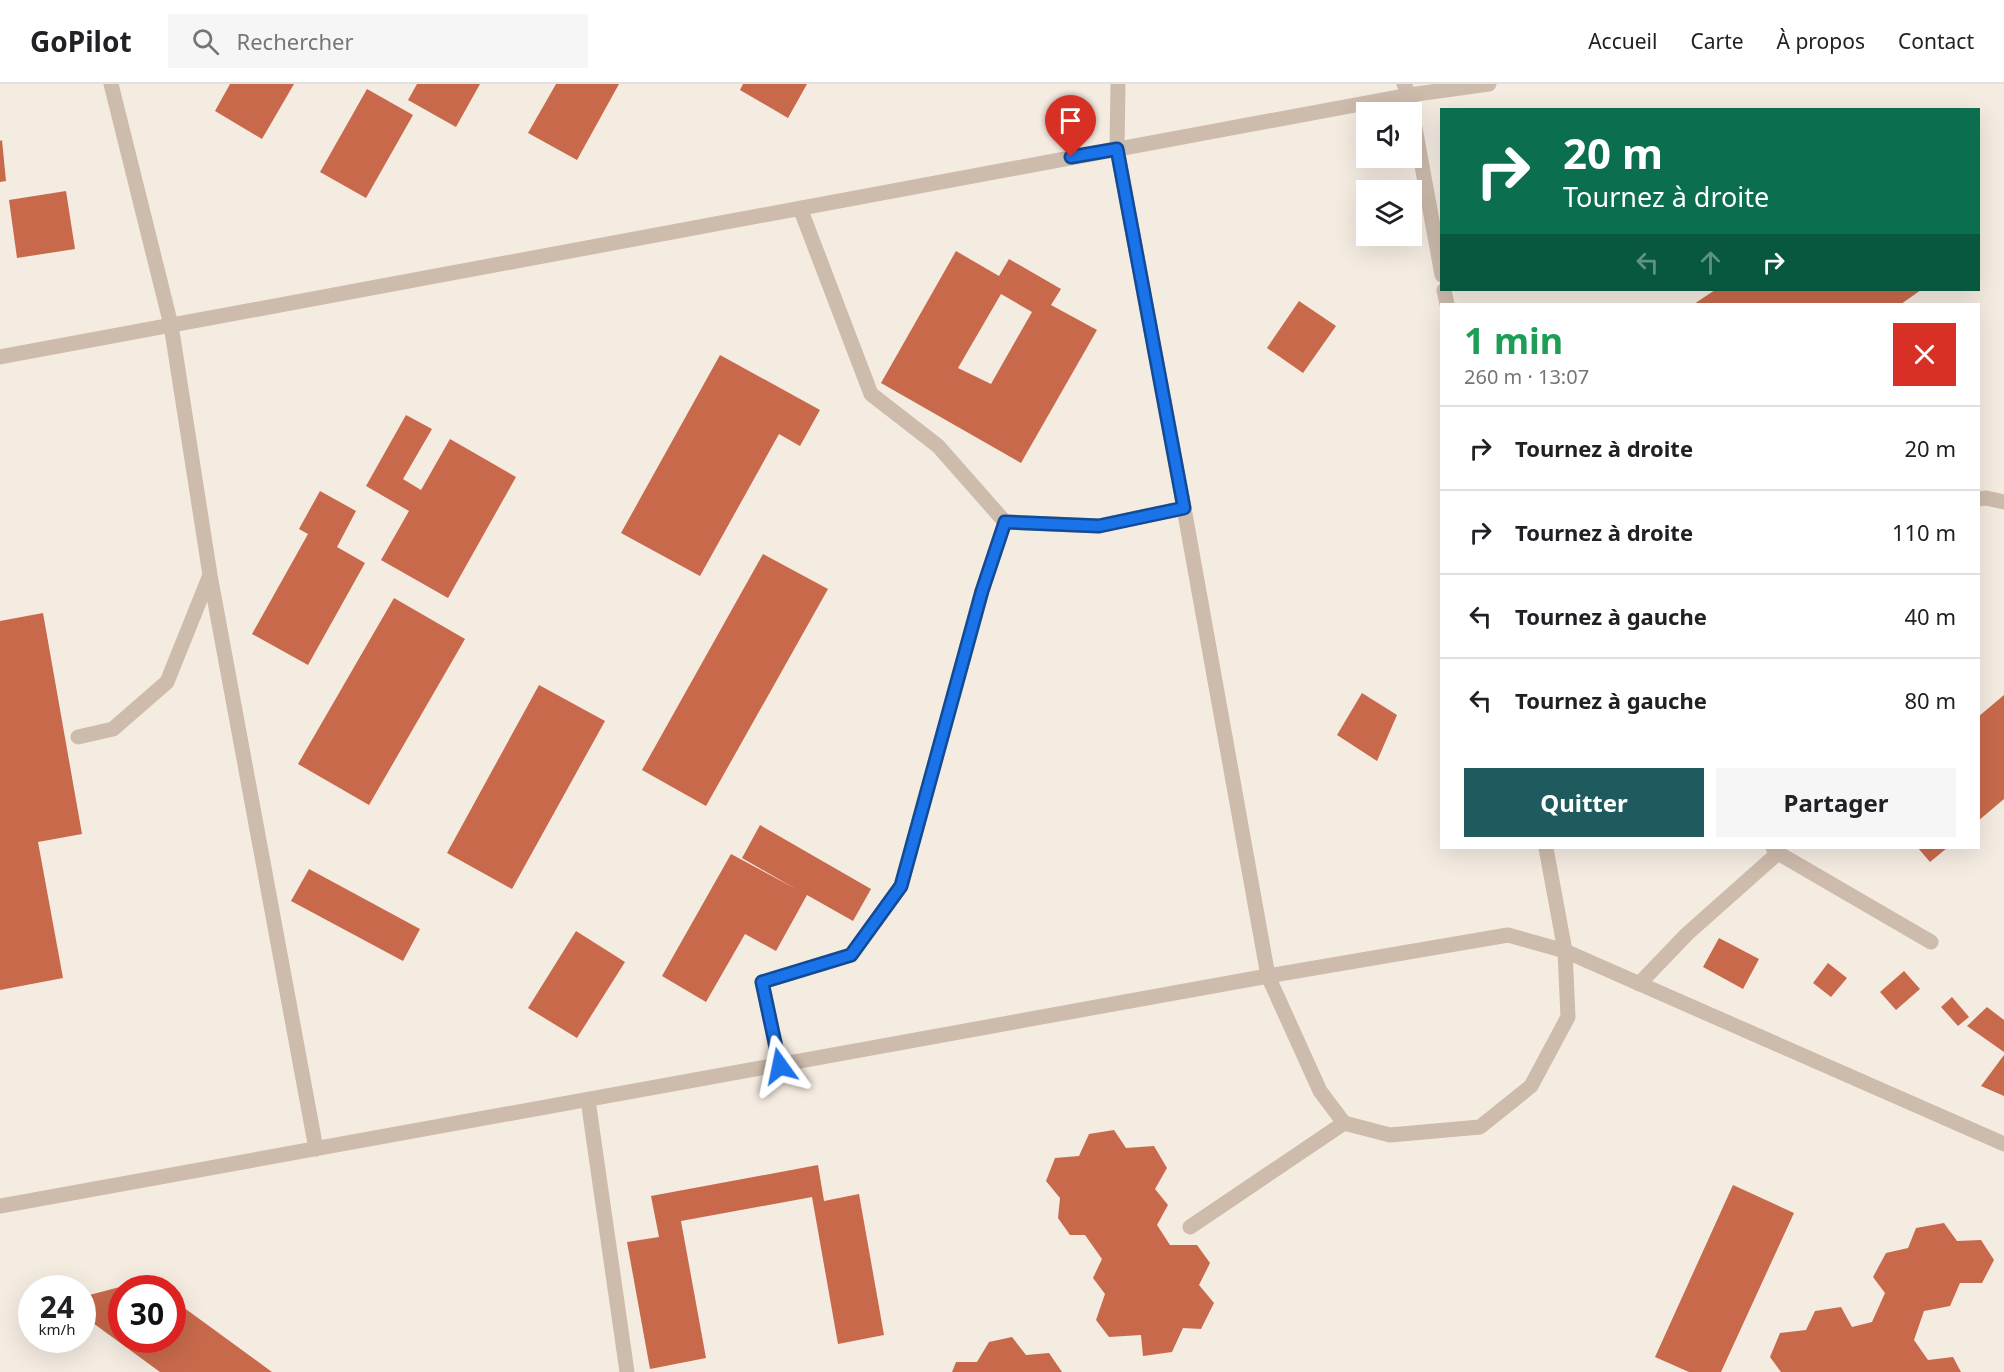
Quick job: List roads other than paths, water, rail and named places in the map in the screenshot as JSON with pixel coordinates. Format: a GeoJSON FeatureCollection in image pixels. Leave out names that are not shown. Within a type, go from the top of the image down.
{"type":"FeatureCollection","features":[{"type":"Feature","properties":{"kind":"street"},"geometry":{"type":"LineString","coordinates":[[111,84],[171,325],[210,575],[316,1149]]}},
{"type":"Feature","properties":{"kind":"street"},"geometry":{"type":"LineString","coordinates":[[1118,84],[1117,149],[1268,976],[1320,1091],[1344,1123],[1390,1135],[1480,1127],[1531,1086],[1568,1017],[1565,951],[1546,849]]}},
{"type":"Feature","properties":{"kind":"street"},"geometry":{"type":"LineString","coordinates":[[0,357],[1117,149],[1407,89],[1489,84]]}},
{"type":"Feature","properties":{"kind":"street"},"geometry":{"type":"LineString","coordinates":[[1407,89],[1440,263]]}},
{"type":"Feature","properties":{"kind":"street"},"geometry":{"type":"LineString","coordinates":[[800,208],[871,394],[938,446],[1005,522],[1099,526],[1184,508]]}},
{"type":"Feature","properties":{"kind":"street"},"geometry":{"type":"LineString","coordinates":[[1980,499],[2004,502]]}},
{"type":"Feature","properties":{"kind":"street"},"geometry":{"type":"LineString","coordinates":[[780,1066],[762,982],[851,955],[901,886],[982,591],[1005,522]]}},
{"type":"Feature","properties":{"kind":"street"},"geometry":{"type":"LineString","coordinates":[[78,736],[112,729],[167,682],[210,575]]}},
{"type":"Feature","properties":{"kind":"street"},"geometry":{"type":"LineString","coordinates":[[1639,984],[1687,934],[1775,850],[1931,942]]}},
{"type":"Feature","properties":{"kind":"street"},"geometry":{"type":"LineString","coordinates":[[0,1206],[1268,976],[1508,935],[1565,951],[2004,1144]]}},
{"type":"Feature","properties":{"kind":"street"},"geometry":{"type":"LineString","coordinates":[[588,1100],[627,1372]]}},
{"type":"Feature","properties":{"kind":"street"},"geometry":{"type":"LineString","coordinates":[[1190,1227],[1344,1123]]}}]}
